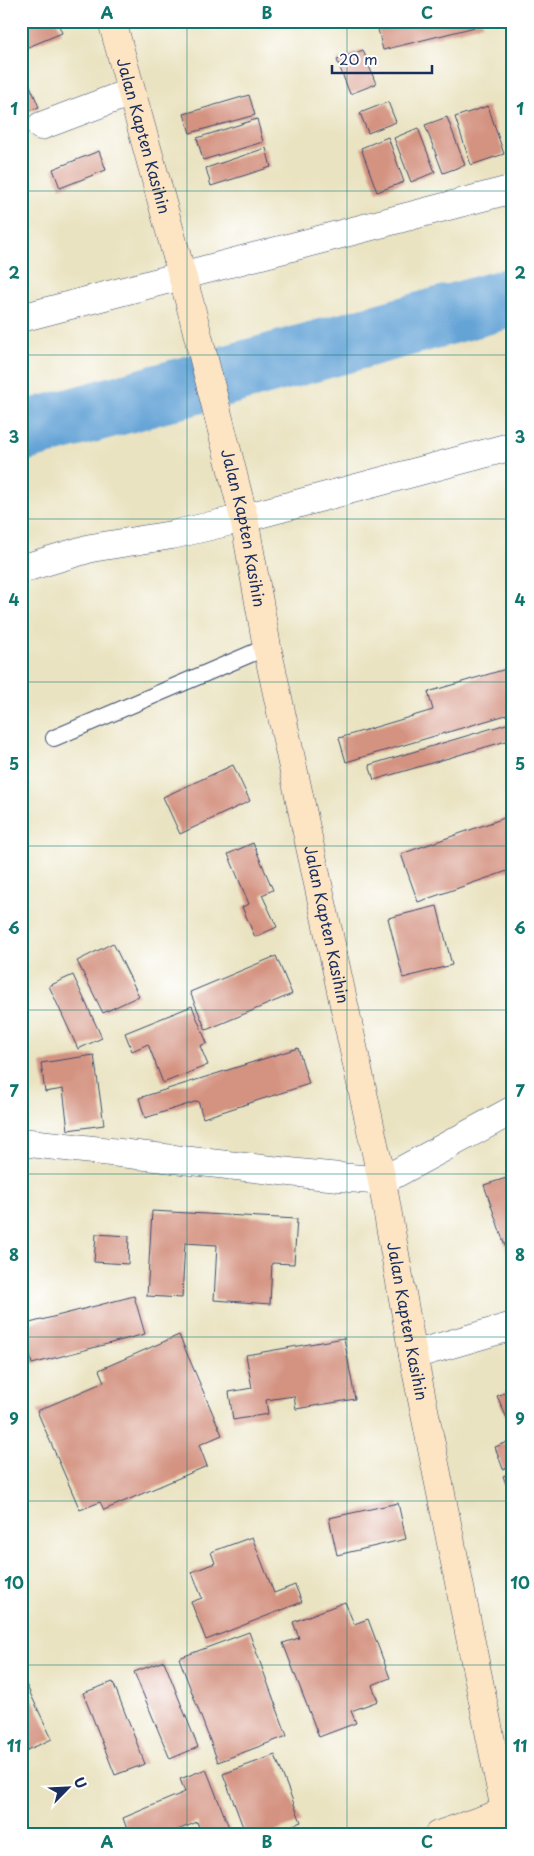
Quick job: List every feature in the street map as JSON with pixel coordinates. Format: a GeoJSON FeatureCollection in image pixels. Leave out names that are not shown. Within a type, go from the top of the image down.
{"type":"FeatureCollection","features":[{"type":"Feature","properties":{"kind":"main road","name":"Jalan Kapten Kasihin"},"geometry":{"type":"LineString","coordinates":[[112,21],[190,304],[242,512],[267,647],[382,1181],[413,1355],[508,1823]]}},
{"type":"Feature","properties":{"kind":"main road"},"geometry":{"type":"LineString","coordinates":[[438,1835],[508,1823]]}},
{"type":"Feature","properties":{"kind":"street"},"geometry":{"type":"LineString","coordinates":[[41,126],[131,92]]}},
{"type":"Feature","properties":{"kind":"street"},"geometry":{"type":"LineString","coordinates":[[21,318],[513,189]]}},
{"type":"Feature","properties":{"kind":"street"},"geometry":{"type":"LineString","coordinates":[[21,569],[91,548],[172,535],[242,512],[513,446]]}},
{"type":"Feature","properties":{"kind":"street"},"geometry":{"type":"LineString","coordinates":[[21,1142],[382,1181],[513,1110]]}},
{"type":"Feature","properties":{"kind":"street"},"geometry":{"type":"LineString","coordinates":[[413,1355],[513,1326]]}},
{"type":"Feature","properties":{"kind":"lane"},"geometry":{"type":"LineString","coordinates":[[54,738],[267,647]]}},
{"type":"Feature","properties":{"kind":"building"},"geometry":{"type":"Polygon","coordinates":[[[21,21],[57,21],[62,33],[21,50],[21,21]]]}},
{"type":"Feature","properties":{"kind":"building"},"geometry":{"type":"Polygon","coordinates":[[[191,21],[210,21],[210,22],[193,27],[191,21]]]}},
{"type":"Feature","properties":{"kind":"building"},"geometry":{"type":"Polygon","coordinates":[[[376,21],[482,21],[483,25],[383,50],[376,21]]]}},
{"type":"Feature","properties":{"kind":"building"},"geometry":{"type":"Polygon","coordinates":[[[363,50],[376,84],[350,94],[337,60],[363,50]]]}},
{"type":"Feature","properties":{"kind":"building"},"geometry":{"type":"Polygon","coordinates":[[[21,64],[39,107],[21,114],[21,64]]]}},
{"type":"Feature","properties":{"kind":"building"},"geometry":{"type":"Polygon","coordinates":[[[249,95],[255,115],[190,133],[184,114],[249,95]]]}},
{"type":"Feature","properties":{"kind":"building"},"geometry":{"type":"Polygon","coordinates":[[[388,102],[396,122],[368,133],[360,113],[388,102]]]}},
{"type":"Feature","properties":{"kind":"building"},"geometry":{"type":"Polygon","coordinates":[[[488,106],[504,154],[471,165],[455,117],[488,106]]]}},
{"type":"Feature","properties":{"kind":"building"},"geometry":{"type":"Polygon","coordinates":[[[447,117],[465,165],[443,173],[425,125],[447,117]]]}},
{"type":"Feature","properties":{"kind":"building"},"geometry":{"type":"Polygon","coordinates":[[[257,119],[263,142],[203,160],[197,138],[257,119]]]}},
{"type":"Feature","properties":{"kind":"building"},"geometry":{"type":"Polygon","coordinates":[[[418,128],[435,172],[411,182],[394,138],[418,128]]]}},
{"type":"Feature","properties":{"kind":"building"},"geometry":{"type":"Polygon","coordinates":[[[388,137],[404,182],[377,192],[361,148],[388,137]]]}},
{"type":"Feature","properties":{"kind":"building"},"geometry":{"type":"Polygon","coordinates":[[[266,148],[271,167],[211,186],[206,168],[266,148]]]}},
{"type":"Feature","properties":{"kind":"building"},"geometry":{"type":"Polygon","coordinates":[[[99,151],[106,170],[60,188],[53,169],[99,151]]]}},
{"type":"Feature","properties":{"kind":"building"},"geometry":{"type":"Polygon","coordinates":[[[513,667],[513,713],[346,762],[339,738],[433,710],[428,692],[513,667]]]}},
{"type":"Feature","properties":{"kind":"building"},"geometry":{"type":"Polygon","coordinates":[[[513,722],[513,739],[374,780],[369,765],[513,722]]]}},
{"type":"Feature","properties":{"kind":"building"},"geometry":{"type":"Polygon","coordinates":[[[233,765],[250,801],[180,834],[163,797],[233,765]]]}},
{"type":"Feature","properties":{"kind":"building"},"geometry":{"type":"Polygon","coordinates":[[[513,815],[513,869],[418,902],[401,854],[513,815]]]}},
{"type":"Feature","properties":{"kind":"building"},"geometry":{"type":"Polygon","coordinates":[[[253,843],[273,890],[262,895],[277,927],[255,937],[242,907],[249,904],[228,854],[253,843]]]}},
{"type":"Feature","properties":{"kind":"building"},"geometry":{"type":"Polygon","coordinates":[[[437,906],[452,965],[403,978],[388,918],[437,906]]]}},
{"type":"Feature","properties":{"kind":"building"},"geometry":{"type":"Polygon","coordinates":[[[113,943],[139,996],[103,1013],[77,961],[113,943]]]}},
{"type":"Feature","properties":{"kind":"building"},"geometry":{"type":"Polygon","coordinates":[[[276,956],[292,994],[206,1030],[190,992],[276,956]]]}},
{"type":"Feature","properties":{"kind":"building"},"geometry":{"type":"Polygon","coordinates":[[[73,975],[102,1038],[78,1049],[49,986],[73,975]]]}},
{"type":"Feature","properties":{"kind":"building"},"geometry":{"type":"Polygon","coordinates":[[[192,1006],[207,1043],[200,1046],[208,1065],[163,1083],[148,1044],[132,1051],[125,1033],[192,1006]]]}},
{"type":"Feature","properties":{"kind":"building"},"geometry":{"type":"Polygon","coordinates":[[[298,1048],[309,1084],[203,1118],[198,1101],[145,1118],[139,1098],[298,1048]]]}},
{"type":"Feature","properties":{"kind":"building"},"geometry":{"type":"Polygon","coordinates":[[[94,1055],[104,1125],[68,1130],[63,1089],[45,1092],[41,1063],[94,1055]]]}},
{"type":"Feature","properties":{"kind":"building"},"geometry":{"type":"Polygon","coordinates":[[[513,1176],[513,1266],[512,1266],[484,1185],[513,1176]]]}},
{"type":"Feature","properties":{"kind":"building"},"geometry":{"type":"Polygon","coordinates":[[[152,1211],[297,1219],[294,1264],[272,1263],[270,1304],[214,1300],[217,1245],[185,1243],[182,1298],[147,1296],[152,1211]]]}},
{"type":"Feature","properties":{"kind":"building"},"geometry":{"type":"Polygon","coordinates":[[[96,1234],[129,1236],[128,1264],[94,1262],[96,1234]]]}},
{"type":"Feature","properties":{"kind":"building"},"geometry":{"type":"Polygon","coordinates":[[[134,1296],[145,1334],[32,1364],[22,1325],[134,1296]]]}},
{"type":"Feature","properties":{"kind":"building"},"geometry":{"type":"Polygon","coordinates":[[[179,1335],[222,1435],[199,1445],[207,1466],[104,1510],[100,1502],[80,1510],[37,1411],[104,1382],[99,1370],[179,1335]]]}},
{"type":"Feature","properties":{"kind":"building"},"geometry":{"type":"Polygon","coordinates":[[[344,1338],[355,1399],[296,1409],[294,1396],[266,1400],[268,1414],[233,1420],[229,1392],[252,1388],[246,1355],[344,1338]]]}},
{"type":"Feature","properties":{"kind":"building"},"geometry":{"type":"Polygon","coordinates":[[[513,1389],[513,1432],[497,1396],[513,1389]]]}},
{"type":"Feature","properties":{"kind":"building"},"geometry":{"type":"Polygon","coordinates":[[[513,1440],[513,1466],[503,1469],[495,1447],[513,1440]]]}},
{"type":"Feature","properties":{"kind":"building"},"geometry":{"type":"Polygon","coordinates":[[[513,1472],[513,1494],[510,1495],[503,1476],[513,1472]]]}},
{"type":"Feature","properties":{"kind":"building"},"geometry":{"type":"Polygon","coordinates":[[[398,1503],[406,1539],[337,1555],[329,1518],[398,1503]]]}},
{"type":"Feature","properties":{"kind":"building"},"geometry":{"type":"Polygon","coordinates":[[[252,1537],[274,1593],[295,1585],[302,1602],[206,1640],[191,1602],[202,1598],[192,1572],[215,1563],[211,1552],[252,1537]]]}},
{"type":"Feature","properties":{"kind":"building"},"geometry":{"type":"Polygon","coordinates":[[[345,1602],[354,1624],[368,1619],[390,1678],[372,1685],[378,1701],[351,1711],[356,1723],[319,1737],[283,1643],[299,1638],[293,1622],[345,1602]]]}},
{"type":"Feature","properties":{"kind":"building"},"geometry":{"type":"Polygon","coordinates":[[[249,1632],[287,1736],[218,1762],[179,1658],[249,1632]]]}},
{"type":"Feature","properties":{"kind":"building"},"geometry":{"type":"Polygon","coordinates":[[[164,1661],[198,1747],[170,1759],[134,1672],[164,1661]]]}},
{"type":"Feature","properties":{"kind":"building"},"geometry":{"type":"Polygon","coordinates":[[[21,1674],[52,1739],[21,1753],[21,1674]]]}},
{"type":"Feature","properties":{"kind":"building"},"geometry":{"type":"Polygon","coordinates":[[[113,1682],[145,1764],[115,1775],[83,1693],[113,1682]]]}},
{"type":"Feature","properties":{"kind":"building"},"geometry":{"type":"Polygon","coordinates":[[[275,1755],[301,1822],[267,1835],[246,1835],[223,1774],[275,1755]]]}},
{"type":"Feature","properties":{"kind":"building"},"geometry":{"type":"Polygon","coordinates":[[[206,1769],[232,1835],[202,1835],[197,1822],[166,1835],[129,1835],[123,1818],[185,1792],[180,1779],[206,1769]]]}},
{"type":"Feature","properties":{"kind":"waterway"},"geometry":{"type":"LineString","coordinates":[[21,432],[513,297]]}}]}
